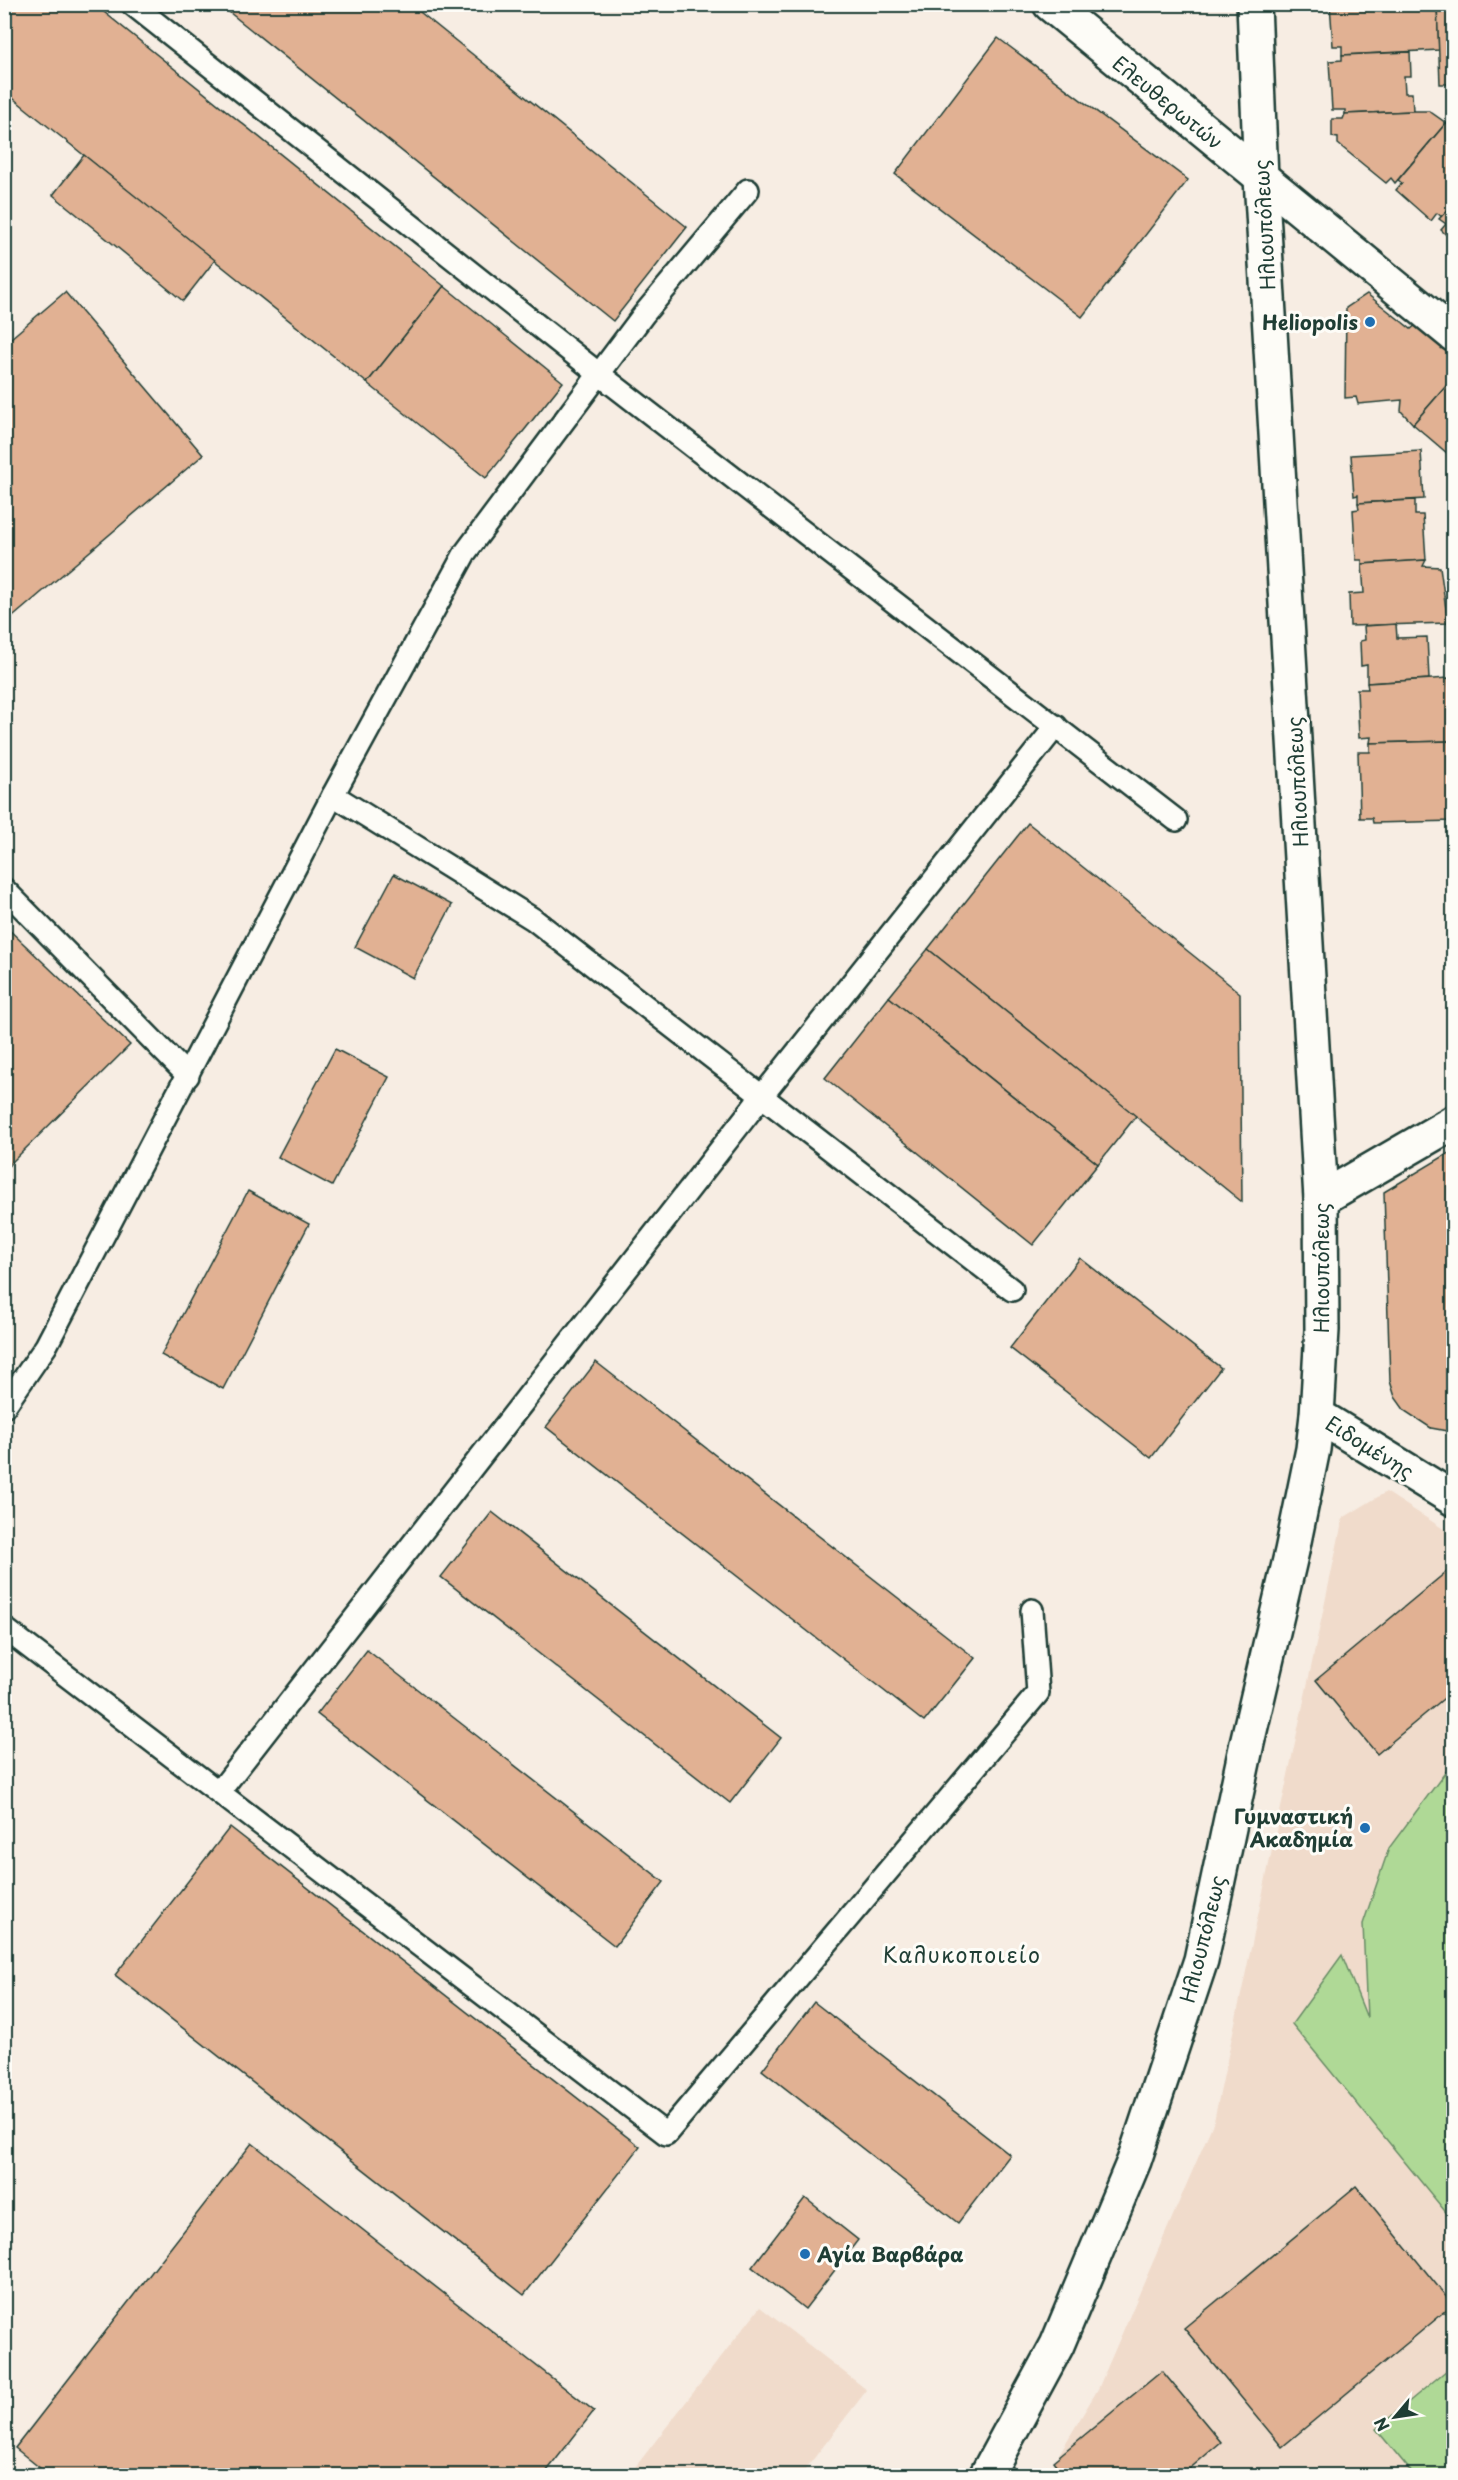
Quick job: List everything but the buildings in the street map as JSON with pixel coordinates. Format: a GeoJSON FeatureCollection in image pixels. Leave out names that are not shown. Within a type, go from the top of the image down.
{"type":"FeatureCollection","features":[{"type":"Feature","properties":{"kind":"main road","name":"Ελευθερωτών"},"geometry":{"type":"LineString","coordinates":[[1050,4],[1454,335]]}},
{"type":"Feature","properties":{"kind":"main road","name":"Ηλιουπόλεως"},"geometry":{"type":"LineString","coordinates":[[986,2475],[1057,2345],[1125,2183],[1201,1960],[1247,1743],[1292,1551],[1317,1415],[1322,1330],[1321,1200],[1254,4]]}},
{"type":"Feature","properties":{"kind":"main road"},"geometry":{"type":"LineString","coordinates":[[1321,1200],[1454,1122]]}},
{"type":"Feature","properties":{"kind":"main road","name":"Ειδομένης"},"geometry":{"type":"LineString","coordinates":[[1317,1415],[1454,1499]]}},
{"type":"Feature","properties":{"kind":"lane"},"geometry":{"type":"LineString","coordinates":[[132,4],[599,374],[1176,820]]}},
{"type":"Feature","properties":{"kind":"lane"},"geometry":{"type":"LineString","coordinates":[[4,1407],[46,1346],[333,795],[465,553],[644,314],[748,190]]}},
{"type":"Feature","properties":{"kind":"lane"},"geometry":{"type":"LineString","coordinates":[[219,1792],[762,1096],[1056,726]]}},
{"type":"Feature","properties":{"kind":"lane"},"geometry":{"type":"LineString","coordinates":[[333,795],[533,919],[1012,1290]]}},
{"type":"Feature","properties":{"kind":"lane"},"geometry":{"type":"LineString","coordinates":[[4,889],[188,1076]]}},
{"type":"Feature","properties":{"kind":"lane"},"geometry":{"type":"LineString","coordinates":[[4,1628],[666,2134],[1038,1693],[1032,1610]]}},
{"type":"Feature","properties":{"kind":"shaded area","name":"Γυμναστική Ακαδημία"},"geometry":{"type":"Polygon","coordinates":[[[1386,1492],[1453,1535],[1453,2475],[1046,2476],[1098,2389],[1214,2121],[1343,1518],[1386,1492]]]}},
{"type":"Feature","properties":{"kind":"shaded area"},"geometry":{"type":"Polygon","coordinates":[[[760,2307],[867,2390],[801,2475],[629,2475],[760,2307]]]}},
{"type":"Feature","properties":{"kind":"green space"},"geometry":{"type":"Polygon","coordinates":[[[1453,1766],[1453,2221],[1292,2024],[1342,1955],[1367,2018],[1363,1924],[1389,1848],[1447,1770],[1453,1766]]]}},
{"type":"Feature","properties":{"kind":"green space"},"geometry":{"type":"Polygon","coordinates":[[[1453,2365],[1453,2475],[1414,2475],[1376,2429],[1453,2365]]]}},
{"type":"Feature","properties":{"kind":"place","name":"Heliopolis"},"geometry":{"type":"Point","coordinates":[1370,322]}},
{"type":"Feature","properties":{"kind":"place","name":"Γυμναστική Ακαδημία"},"geometry":{"type":"Point","coordinates":[1365,1828]}},
{"type":"Feature","properties":{"kind":"place","name":"Αγία Βαρβάρα"},"geometry":{"type":"Point","coordinates":[805,2254]}},
{"type":"Feature","properties":{"kind":"district","name":"Καλυκοποιείο"},"geometry":{"type":"Point","coordinates":[962,1954]}}]}
